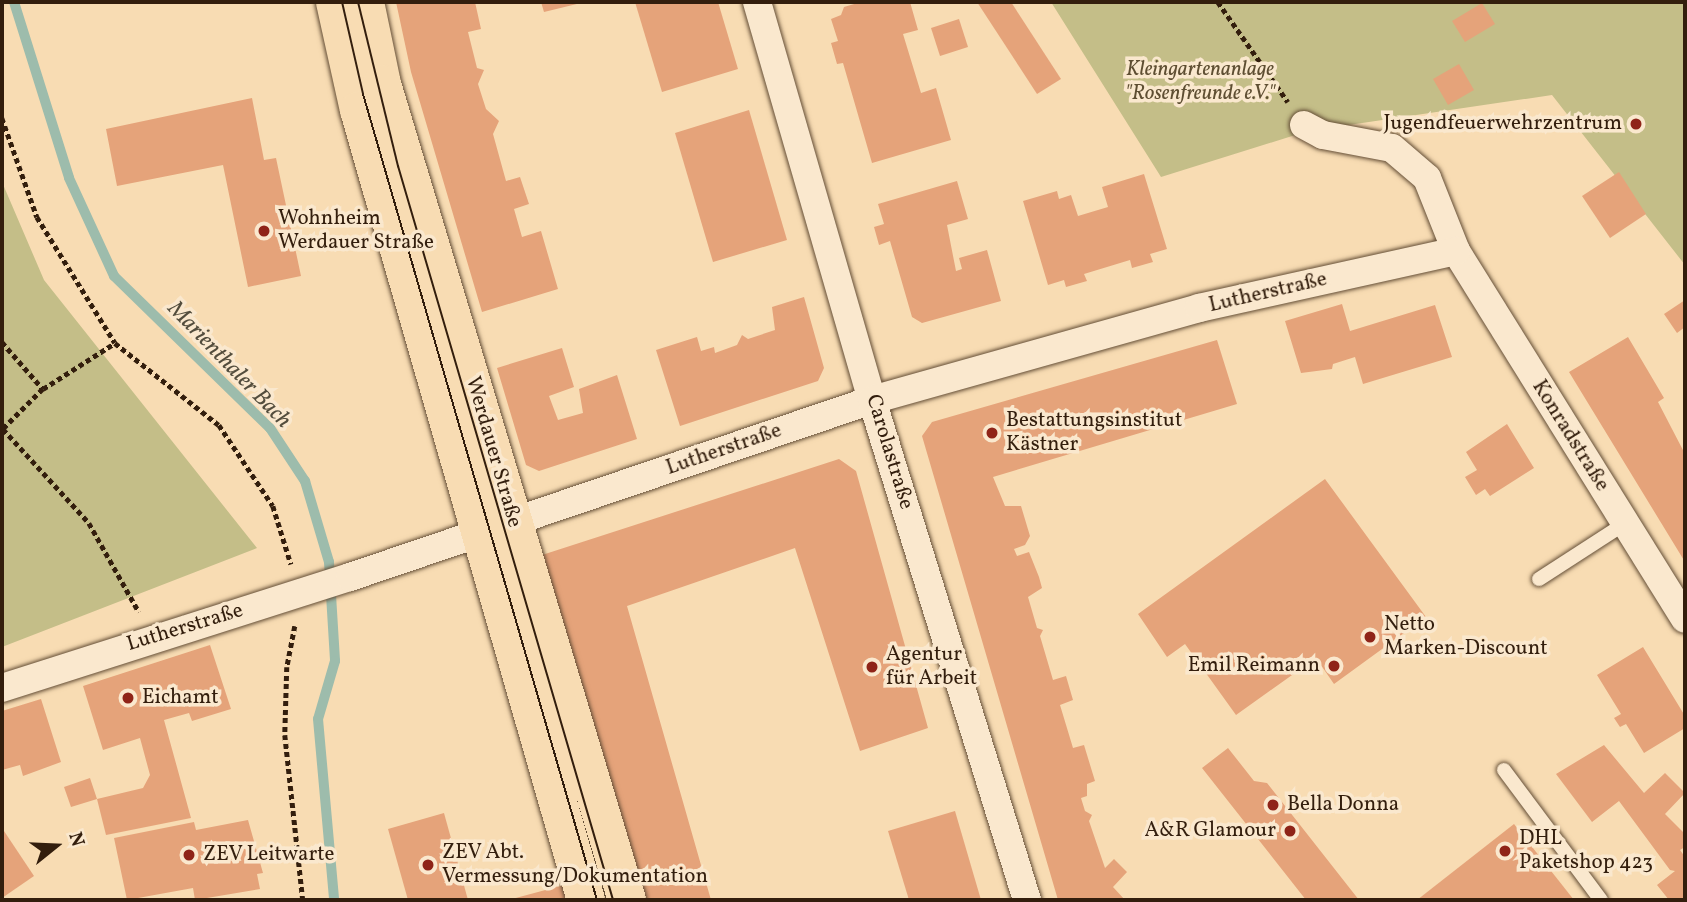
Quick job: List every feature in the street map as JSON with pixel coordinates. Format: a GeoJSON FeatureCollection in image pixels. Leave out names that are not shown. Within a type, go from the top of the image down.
{"type":"FeatureCollection","features":[{"type":"Feature","properties":{"kind":"main road","name":"Werdauer Straße"},"geometry":{"type":"LineString","coordinates":[[335,2],[359,110],[627,900]]}},
{"type":"Feature","properties":{"kind":"main road","name":"Werdauer Straße"},"geometry":{"type":"LineString","coordinates":[[365,2],[382,84],[498,526],[586,900]]}},
{"type":"Feature","properties":{"kind":"street","name":"Carolastraße"},"geometry":{"type":"LineString","coordinates":[[757,2],[872,400],[1027,900]]}},
{"type":"Feature","properties":{"kind":"street","name":"Konradstraße"},"geometry":{"type":"LineString","coordinates":[[1304,125],[1323,135],[1392,148],[1427,178],[1457,251],[1685,619]]}},
{"type":"Feature","properties":{"kind":"street","name":"Lutherstraße"},"geometry":{"type":"LineString","coordinates":[[2,688],[153,636],[350,577],[872,400],[1199,308],[1457,251]]}},
{"type":"Feature","properties":{"kind":"lane"},"geometry":{"type":"LineString","coordinates":[[1539,579],[1624,524]]}},
{"type":"Feature","properties":{"kind":"lane"},"geometry":{"type":"LineString","coordinates":[[1504,770],[1601,900]]}},
{"type":"Feature","properties":{"kind":"path"},"geometry":{"type":"LineString","coordinates":[[1218,2],[1304,125]]}},
{"type":"Feature","properties":{"kind":"path"},"geometry":{"type":"LineString","coordinates":[[2,118],[37,217],[115,344],[219,425],[272,506],[304,592],[287,667],[285,735],[303,900]]}},
{"type":"Feature","properties":{"kind":"path"},"geometry":{"type":"LineString","coordinates":[[2,342],[43,389]]}},
{"type":"Feature","properties":{"kind":"path"},"geometry":{"type":"LineString","coordinates":[[115,344],[43,389],[2,428],[89,523],[153,636]]}},
{"type":"Feature","properties":{"kind":"green space","name":"Kleingartenanlage \"Rosenfreunde e.V.\""},"geometry":{"type":"Polygon","coordinates":[[[1051,2],[1685,2],[1685,265],[1552,95],[1308,131],[1161,177],[1051,2]]]}},
{"type":"Feature","properties":{"kind":"green space"},"geometry":{"type":"Polygon","coordinates":[[[2,182],[44,280],[257,548],[2,647],[2,182]]]}},
{"type":"Feature","properties":{"kind":"building"},"geometry":{"type":"Polygon","coordinates":[[[396,2],[475,2],[481,29],[468,32],[477,68],[484,70],[478,84],[486,109],[499,121],[493,134],[506,181],[520,177],[529,204],[514,209],[522,237],[541,231],[558,289],[482,312],[411,72],[396,2]]]}},
{"type":"Feature","properties":{"kind":"building"},"geometry":{"type":"Polygon","coordinates":[[[541,2],[581,2],[581,3],[544,12],[541,2]]]}},
{"type":"Feature","properties":{"kind":"building"},"geometry":{"type":"Polygon","coordinates":[[[635,2],[718,2],[738,69],[662,92],[635,2]]]}},
{"type":"Feature","properties":{"kind":"building"},"geometry":{"type":"Polygon","coordinates":[[[861,2],[910,2],[918,30],[903,34],[921,93],[936,88],[951,140],[872,163],[843,63],[837,64],[831,43],[838,41],[831,19],[841,15],[844,7],[861,2]]]}},
{"type":"Feature","properties":{"kind":"building"},"geometry":{"type":"Polygon","coordinates":[[[977,2],[1011,2],[1061,79],[1037,94],[977,2]]]}},
{"type":"Feature","properties":{"kind":"building"},"geometry":{"type":"Polygon","coordinates":[[[1482,3],[1495,24],[1465,42],[1452,21],[1482,3]]]}},
{"type":"Feature","properties":{"kind":"building"},"geometry":{"type":"Polygon","coordinates":[[[959,19],[968,47],[940,56],[931,28],[959,19]]]}},
{"type":"Feature","properties":{"kind":"building"},"geometry":{"type":"Polygon","coordinates":[[[1459,64],[1474,90],[1448,105],[1433,79],[1459,64]]]}},
{"type":"Feature","properties":{"kind":"building","name":"Wohnheim Werdauer Straße"},"geometry":{"type":"Polygon","coordinates":[[[252,98],[264,160],[276,158],[301,276],[248,287],[223,165],[117,186],[106,129],[252,98]]]}},
{"type":"Feature","properties":{"kind":"building"},"geometry":{"type":"Polygon","coordinates":[[[749,110],[787,240],[713,262],[675,133],[749,110]]]}},
{"type":"Feature","properties":{"kind":"building"},"geometry":{"type":"Polygon","coordinates":[[[1619,172],[1646,214],[1610,238],[1582,196],[1619,172]]]}},
{"type":"Feature","properties":{"kind":"building"},"geometry":{"type":"Polygon","coordinates":[[[1144,174],[1167,249],[1150,254],[1153,262],[1132,268],[1130,260],[1084,274],[1087,281],[1066,287],[1064,280],[1048,285],[1023,201],[1057,191],[1059,199],[1071,195],[1078,216],[1108,207],[1102,187],[1144,174]]]}},
{"type":"Feature","properties":{"kind":"building"},"geometry":{"type":"Polygon","coordinates":[[[957,181],[968,219],[947,225],[956,271],[962,269],[959,258],[987,250],[1001,301],[922,323],[912,317],[890,241],[879,245],[874,227],[884,224],[878,204],[957,181]]]}},
{"type":"Feature","properties":{"kind":"building"},"geometry":{"type":"Polygon","coordinates":[[[804,297],[824,368],[818,381],[680,426],[656,350],[697,337],[701,351],[714,347],[715,353],[737,345],[742,335],[748,339],[775,330],[772,307],[804,297]]]}},
{"type":"Feature","properties":{"kind":"building"},"geometry":{"type":"Polygon","coordinates":[[[1685,300],[1685,327],[1677,333],[1664,314],[1685,300]]]}},
{"type":"Feature","properties":{"kind":"building"},"geometry":{"type":"Polygon","coordinates":[[[1342,304],[1350,331],[1435,305],[1452,357],[1363,384],[1355,357],[1333,364],[1332,369],[1301,373],[1285,321],[1342,304]]]}},
{"type":"Feature","properties":{"kind":"building"},"geometry":{"type":"Polygon","coordinates":[[[1628,337],[1664,398],[1658,402],[1685,454],[1685,562],[1569,372],[1628,337]]]}},
{"type":"Feature","properties":{"kind":"building"},"geometry":{"type":"Polygon","coordinates":[[[1217,340],[1237,404],[993,477],[1005,506],[1021,506],[1030,536],[1025,545],[1014,549],[1017,556],[1029,552],[1039,577],[1042,588],[1028,597],[1037,628],[1043,630],[1040,636],[1053,680],[1066,676],[1073,700],[1060,705],[1073,748],[1084,745],[1095,781],[1087,784],[1087,796],[1081,798],[1085,811],[1092,815],[1089,821],[1105,868],[1114,859],[1127,872],[1113,887],[1125,900],[1058,900],[922,436],[932,422],[1217,340]]]}},
{"type":"Feature","properties":{"kind":"building"},"geometry":{"type":"Polygon","coordinates":[[[562,348],[574,387],[549,396],[558,420],[583,413],[579,389],[617,375],[637,439],[539,471],[526,465],[497,368],[562,348]]]}},
{"type":"Feature","properties":{"kind":"building"},"geometry":{"type":"Polygon","coordinates":[[[1507,424],[1534,468],[1490,496],[1485,489],[1476,495],[1465,477],[1477,470],[1466,452],[1507,424]]]}},
{"type":"Feature","properties":{"kind":"building","name":"Agentur für Arbeit"},"geometry":{"type":"Polygon","coordinates":[[[839,459],[856,471],[928,728],[860,751],[795,548],[627,606],[711,900],[644,900],[542,555],[839,459]]]}},
{"type":"Feature","properties":{"kind":"building"},"geometry":{"type":"Polygon","coordinates":[[[1325,479],[1426,617],[1334,684],[1316,658],[1236,715],[1185,644],[1167,657],[1138,614],[1325,479]]]}},
{"type":"Feature","properties":{"kind":"building"},"geometry":{"type":"Polygon","coordinates":[[[210,645],[231,709],[192,721],[189,713],[164,720],[191,818],[106,835],[97,799],[143,788],[150,775],[140,738],[103,750],[83,686],[210,645]]]}},
{"type":"Feature","properties":{"kind":"building"},"geometry":{"type":"Polygon","coordinates":[[[1643,647],[1685,716],[1685,728],[1644,753],[1626,724],[1620,727],[1614,718],[1621,714],[1597,675],[1643,647]]]}},
{"type":"Feature","properties":{"kind":"building"},"geometry":{"type":"Polygon","coordinates":[[[41,699],[61,762],[23,776],[20,765],[2,770],[2,711],[41,699]]]}},
{"type":"Feature","properties":{"kind":"building"},"geometry":{"type":"Polygon","coordinates":[[[1604,745],[1644,793],[1665,773],[1685,793],[1665,814],[1685,834],[1685,847],[1680,850],[1685,857],[1685,900],[1669,900],[1657,885],[1675,871],[1670,870],[1619,801],[1592,822],[1556,774],[1604,745]]]}},
{"type":"Feature","properties":{"kind":"building"},"geometry":{"type":"Polygon","coordinates":[[[1228,748],[1254,781],[1267,783],[1359,900],[1306,900],[1202,768],[1228,748]]]}},
{"type":"Feature","properties":{"kind":"building"},"geometry":{"type":"Polygon","coordinates":[[[90,778],[97,799],[71,807],[64,787],[90,778]]]}},
{"type":"Feature","properties":{"kind":"building"},"geometry":{"type":"Polygon","coordinates":[[[955,811],[981,900],[909,900],[888,831],[955,811]]]}},
{"type":"Feature","properties":{"kind":"building","name":"ZEV Abt. Vermessung/Dokumentation"},"geometry":{"type":"Polygon","coordinates":[[[444,813],[468,900],[408,900],[388,829],[444,813]]]}},
{"type":"Feature","properties":{"kind":"building","name":"ZEV Leitwarte"},"geometry":{"type":"Polygon","coordinates":[[[248,820],[263,873],[257,874],[260,889],[195,900],[193,888],[127,900],[114,838],[194,822],[196,830],[248,820]]]}},
{"type":"Feature","properties":{"kind":"building"},"geometry":{"type":"Polygon","coordinates":[[[1514,824],[1574,900],[1417,900],[1514,824]]]}},
{"type":"Feature","properties":{"kind":"building"},"geometry":{"type":"Polygon","coordinates":[[[2,828],[34,876],[2,898],[2,828]]]}},
{"type":"Feature","properties":{"kind":"building"},"geometry":{"type":"Polygon","coordinates":[[[564,885],[569,900],[512,900],[512,899],[564,885]]]}},
{"type":"Feature","properties":{"kind":"waterway","name":"Marienthaler Bach"},"geometry":{"type":"LineString","coordinates":[[14,2],[69,178],[114,276],[270,428],[305,481],[329,562],[335,661],[318,719],[334,900]]}},
{"type":"Feature","properties":{"kind":"tram line"},"geometry":{"type":"LineString","coordinates":[[342,2],[363,94],[597,900]]}},
{"type":"Feature","properties":{"kind":"tram line"},"geometry":{"type":"LineString","coordinates":[[358,2],[398,166],[613,900]]}},
{"type":"Feature","properties":{"kind":"place","name":"Jugendfeuerwehrzentrum"},"geometry":{"type":"Point","coordinates":[1636,124]}},
{"type":"Feature","properties":{"kind":"place","name":"Wohnheim Werdauer Straße"},"geometry":{"type":"Point","coordinates":[264,231]}},
{"type":"Feature","properties":{"kind":"place","name":"Bestattungsinstitut Kästner"},"geometry":{"type":"Point","coordinates":[992,433]}},
{"type":"Feature","properties":{"kind":"place","name":"Netto Marken-Discount"},"geometry":{"type":"Point","coordinates":[1370,637]}},
{"type":"Feature","properties":{"kind":"place","name":"Emil Reimann"},"geometry":{"type":"Point","coordinates":[1334,666]}},
{"type":"Feature","properties":{"kind":"place","name":"Agentur für Arbeit"},"geometry":{"type":"Point","coordinates":[872,667]}},
{"type":"Feature","properties":{"kind":"place","name":"Eichamt"},"geometry":{"type":"Point","coordinates":[128,698]}},
{"type":"Feature","properties":{"kind":"place","name":"Bella Donna"},"geometry":{"type":"Point","coordinates":[1273,805]}},
{"type":"Feature","properties":{"kind":"place","name":"A&R Glamour"},"geometry":{"type":"Point","coordinates":[1290,831]}},
{"type":"Feature","properties":{"kind":"place","name":"DHL Paketshop 423"},"geometry":{"type":"Point","coordinates":[1505,851]}},
{"type":"Feature","properties":{"kind":"place","name":"ZEV Leitwarte"},"geometry":{"type":"Point","coordinates":[189,855]}},
{"type":"Feature","properties":{"kind":"place","name":"ZEV Abt. Vermessung/Dokumentation"},"geometry":{"type":"Point","coordinates":[428,865]}}]}
